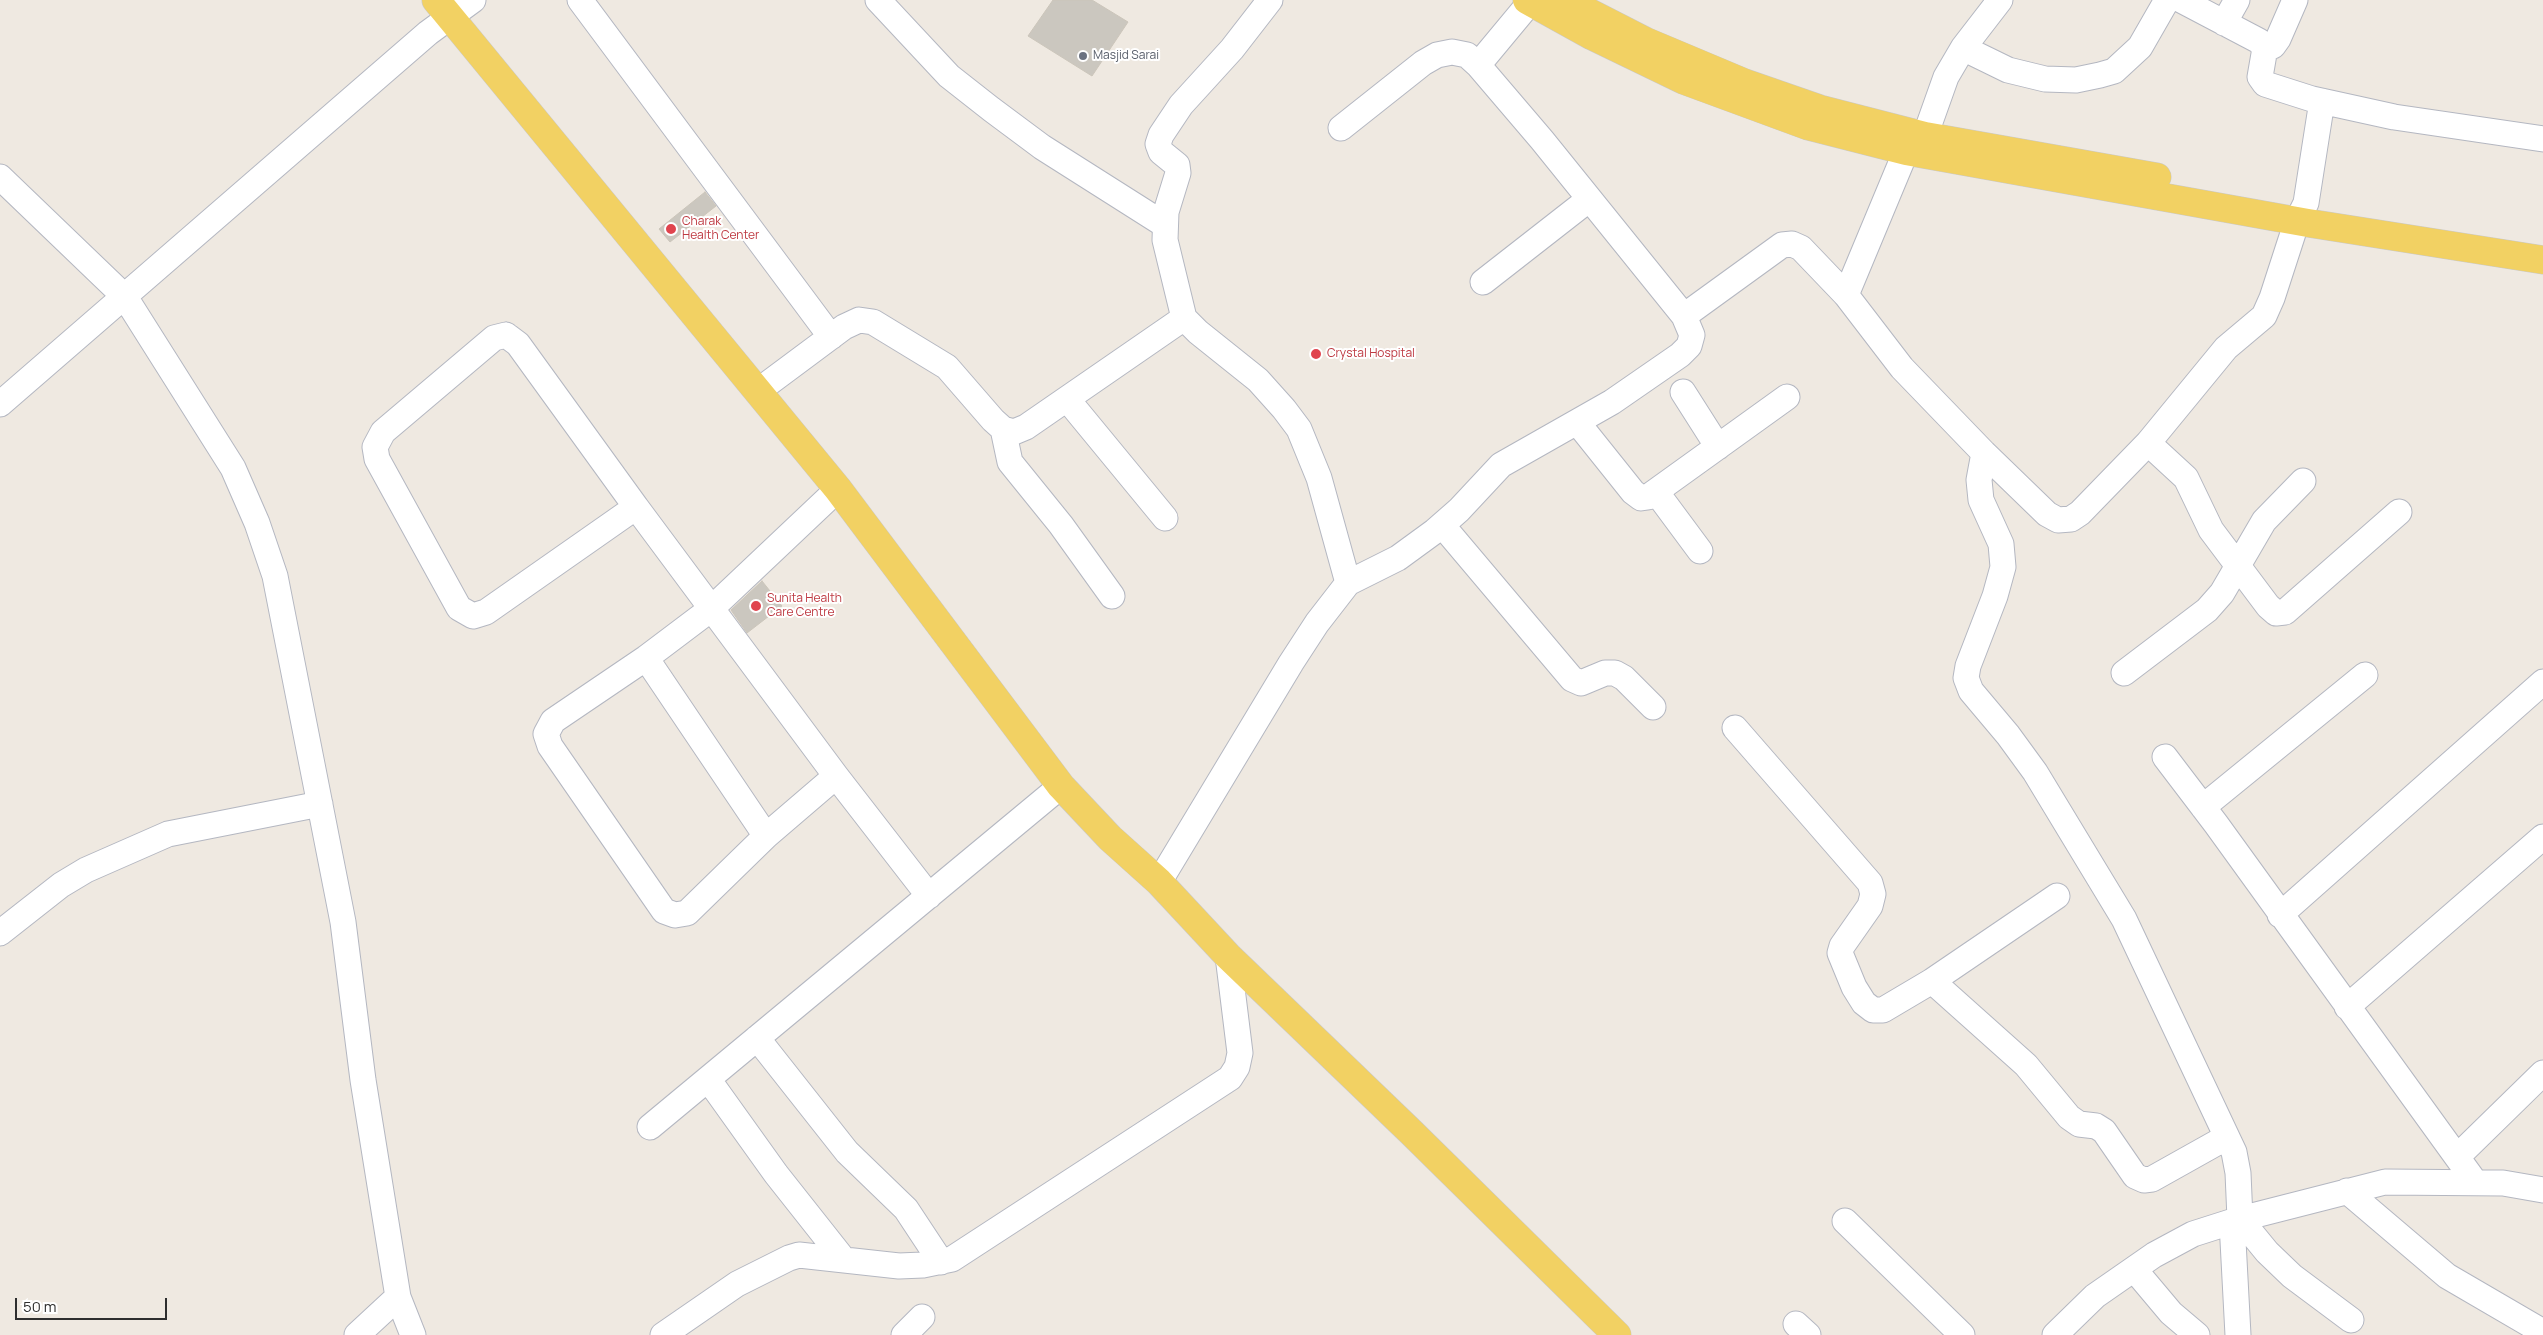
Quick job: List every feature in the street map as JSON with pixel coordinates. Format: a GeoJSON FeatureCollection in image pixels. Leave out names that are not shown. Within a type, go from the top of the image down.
{"type":"FeatureCollection","features":[{"type":"Feature","properties":{"kind":"main road"},"geometry":{"type":"LineString","coordinates":[[1565,0],[1645,41],[1745,83],[1914,140]]}},
{"type":"Feature","properties":{"kind":"main road"},"geometry":{"type":"LineString","coordinates":[[1530,1],[1592,36],[1682,80],[1808,126],[1914,140],[2302,212],[2543,260]]}},
{"type":"Feature","properties":{"kind":"main road"},"geometry":{"type":"LineString","coordinates":[[443,8],[838,490],[1061,786],[1110,838],[1160,882],[1228,956],[1412,1133],[1617,1335]]}},
{"type":"Feature","properties":{"kind":"main road"},"geometry":{"type":"LineString","coordinates":[[2302,212],[2543,242]]}},
{"type":"Feature","properties":{"kind":"street"},"geometry":{"type":"LineString","coordinates":[[0,404],[126,297],[428,33],[443,8],[473,0]]}},
{"type":"Feature","properties":{"kind":"street"},"geometry":{"type":"LineString","coordinates":[[580,0],[831,337]]}},
{"type":"Feature","properties":{"kind":"street"},"geometry":{"type":"LineString","coordinates":[[878,0],[949,76],[991,109],[1042,147],[1165,225]]}},
{"type":"Feature","properties":{"kind":"street"},"geometry":{"type":"LineString","coordinates":[[1270,0],[1232,49],[1181,104],[1161,135],[1158,144],[1161,152],[1177,165],[1178,173],[1166,212],[1165,240],[1184,318],[1198,332],[1258,380],[1284,409],[1299,430],[1319,478],[1348,583]]}},
{"type":"Feature","properties":{"kind":"street"},"geometry":{"type":"LineString","coordinates":[[1846,294],[1914,140],[1946,78],[1963,48],[2000,0]]}},
{"type":"Feature","properties":{"kind":"street"},"geometry":{"type":"LineString","coordinates":[[1963,48],[2008,70],[2045,79],[2076,80],[2100,76],[2114,71],[2140,47],[2167,0]]}},
{"type":"Feature","properties":{"kind":"street"},"geometry":{"type":"LineString","coordinates":[[2181,0],[2259,41],[2265,48]]}},
{"type":"Feature","properties":{"kind":"street"},"geometry":{"type":"LineString","coordinates":[[2224,23],[2237,0]]}},
{"type":"Feature","properties":{"kind":"street"},"geometry":{"type":"LineString","coordinates":[[2265,48],[2273,46],[2278,39],[2295,0]]}},
{"type":"Feature","properties":{"kind":"street"},"geometry":{"type":"LineString","coordinates":[[1478,65],[1530,1]]}},
{"type":"Feature","properties":{"kind":"street"},"geometry":{"type":"LineString","coordinates":[[2265,48],[2260,77],[2266,84],[2322,101],[2428,123],[2543,139]]}},
{"type":"Feature","properties":{"kind":"street"},"geometry":{"type":"LineString","coordinates":[[1160,882],[1291,663],[1322,615],[1348,583],[1398,558],[1442,525],[1501,465],[1577,422],[1680,355],[1689,346],[1692,335],[1684,316],[1588,200],[1542,140],[1478,65],[1467,56],[1452,52],[1437,54],[1340,128]]}},
{"type":"Feature","properties":{"kind":"street"},"geometry":{"type":"LineString","coordinates":[[1684,316],[1782,245],[1792,244],[1801,248],[1846,294],[1902,368],[1984,452],[2047,514],[2058,520],[2071,519],[2080,513],[2148,443],[2226,348],[2264,316],[2302,212],[2322,101]]}},
{"type":"Feature","properties":{"kind":"street"},"geometry":{"type":"LineString","coordinates":[[0,177],[126,297],[233,468],[257,523],[275,576],[343,922],[363,1080],[398,1297],[413,1335]]}},
{"type":"Feature","properties":{"kind":"street"},"geometry":{"type":"LineString","coordinates":[[1483,282],[1588,200]]}},
{"type":"Feature","properties":{"kind":"street"},"geometry":{"type":"LineString","coordinates":[[1003,429],[1014,432],[1026,427],[1184,318]]}},
{"type":"Feature","properties":{"kind":"street"},"geometry":{"type":"LineString","coordinates":[[758,391],[844,327],[859,320],[873,322],[947,367],[1003,429],[1010,462],[1061,525],[1112,596]]}},
{"type":"Feature","properties":{"kind":"street"},"geometry":{"type":"LineString","coordinates":[[636,507],[486,612],[473,616],[459,608],[377,458],[375,447],[383,432],[494,338],[506,335],[518,344],[711,609],[836,776],[930,896]]}},
{"type":"Feature","properties":{"kind":"street"},"geometry":{"type":"LineString","coordinates":[[1683,392],[1718,448]]}},
{"type":"Feature","properties":{"kind":"street"},"geometry":{"type":"LineString","coordinates":[[1577,422],[1633,492],[1641,498],[1657,493],[1787,397]]}},
{"type":"Feature","properties":{"kind":"street"},"geometry":{"type":"LineString","coordinates":[[1067,399],[1165,518]]}},
{"type":"Feature","properties":{"kind":"street"},"geometry":{"type":"LineString","coordinates":[[2148,443],[2186,478],[2211,530],[2268,606],[2276,613],[2285,612],[2399,512]]}},
{"type":"Feature","properties":{"kind":"street"},"geometry":{"type":"LineString","coordinates":[[1984,452],[1980,480],[1981,500],[2001,544],[2003,567],[1995,596],[1968,666],[1966,678],[1971,691],[2008,735],[2034,772],[2124,919],[2234,1152],[2238,1173],[2236,1221],[2238,1335]]}},
{"type":"Feature","properties":{"kind":"street"},"geometry":{"type":"LineString","coordinates":[[2124,673],[2207,610],[2222,593],[2264,521],[2303,481]]}},
{"type":"Feature","properties":{"kind":"street"},"geometry":{"type":"LineString","coordinates":[[836,776],[766,836],[687,913],[676,915],[664,911],[550,746],[546,734],[553,720],[646,658],[711,609],[838,490]]}},
{"type":"Feature","properties":{"kind":"street"},"geometry":{"type":"LineString","coordinates":[[1657,493],[1700,551]]}},
{"type":"Feature","properties":{"kind":"street"},"geometry":{"type":"LineString","coordinates":[[1442,525],[1572,679],[1581,683],[1605,673],[1615,673],[1624,678],[1653,707]]}},
{"type":"Feature","properties":{"kind":"street"},"geometry":{"type":"LineString","coordinates":[[646,658],[766,836]]}},
{"type":"Feature","properties":{"kind":"street"},"geometry":{"type":"LineString","coordinates":[[2203,807],[2365,675]]}},
{"type":"Feature","properties":{"kind":"street"},"geometry":{"type":"LineString","coordinates":[[2280,915],[2543,682]]}},
{"type":"Feature","properties":{"kind":"street"},"geometry":{"type":"LineString","coordinates":[[1734,728],[1870,884],[1873,894],[1870,906],[1842,946],[1840,954],[1844,966],[1864,1003],[1873,1010],[1883,1010],[1932,981],[2057,896]]}},
{"type":"Feature","properties":{"kind":"street"},"geometry":{"type":"LineString","coordinates":[[2165,758],[2203,807],[2475,1182]]}},
{"type":"Feature","properties":{"kind":"street"},"geometry":{"type":"LineString","coordinates":[[650,1127],[1061,786]]}},
{"type":"Feature","properties":{"kind":"street"},"geometry":{"type":"LineString","coordinates":[[0,933],[61,885],[86,870],[168,834],[320,804]]}},
{"type":"Feature","properties":{"kind":"street"},"geometry":{"type":"LineString","coordinates":[[2347,1007],[2543,837]]}},
{"type":"Feature","properties":{"kind":"street"},"geometry":{"type":"LineString","coordinates":[[663,1335],[737,1284],[789,1258],[799,1255],[899,1266],[941,1262],[961,1254],[1230,1078],[1237,1067],[1240,1053],[1228,956]]}},
{"type":"Feature","properties":{"kind":"street"},"geometry":{"type":"LineString","coordinates":[[1932,981],[2026,1065],[2069,1117],[2079,1124],[2096,1126],[2104,1131],[2136,1176],[2144,1180],[2152,1178],[2227,1138]]}},
{"type":"Feature","properties":{"kind":"street"},"geometry":{"type":"LineString","coordinates":[[757,1038],[846,1152],[906,1209],[941,1262]]}},
{"type":"Feature","properties":{"kind":"street"},"geometry":{"type":"LineString","coordinates":[[2457,1157],[2543,1073]]}},
{"type":"Feature","properties":{"kind":"street"},"geometry":{"type":"LineString","coordinates":[[708,1079],[776,1174],[844,1260]]}},
{"type":"Feature","properties":{"kind":"street"},"geometry":{"type":"LineString","coordinates":[[2055,1335],[2095,1296],[2180,1240],[2236,1221],[2385,1182],[2503,1183],[2543,1190]]}},
{"type":"Feature","properties":{"kind":"street"},"geometry":{"type":"LineString","coordinates":[[2346,1191],[2447,1276],[2543,1332]]}},
{"type":"Feature","properties":{"kind":"street"},"geometry":{"type":"LineString","coordinates":[[1845,1221],[1962,1335]]}},
{"type":"Feature","properties":{"kind":"street"},"geometry":{"type":"LineString","coordinates":[[2236,1221],[2286,1271],[2351,1320]]}},
{"type":"Feature","properties":{"kind":"street"},"geometry":{"type":"LineString","coordinates":[[2134,1269],[2171,1314],[2197,1335]]}},
{"type":"Feature","properties":{"kind":"street"},"geometry":{"type":"LineString","coordinates":[[357,1335],[398,1297]]}},
{"type":"Feature","properties":{"kind":"street"},"geometry":{"type":"LineString","coordinates":[[904,1335],[922,1317]]}},
{"type":"Feature","properties":{"kind":"building","name":"Masjid Sarai"},"geometry":{"type":"Polygon","coordinates":[[[1053,0],[1092,0],[1128,22],[1092,76],[1028,36],[1053,0]]]}},
{"type":"Feature","properties":{"kind":"building"},"geometry":{"type":"Polygon","coordinates":[[[705,192],[716,206],[670,242],[659,229],[705,192]]]}},
{"type":"Feature","properties":{"kind":"building"},"geometry":{"type":"Polygon","coordinates":[[[762,581],[782,606],[747,633],[731,610],[762,581]]]}},
{"type":"Feature","properties":{"kind":"place","name":"Masjid Sarai"},"geometry":{"type":"Point","coordinates":[1083,56]}},
{"type":"Feature","properties":{"kind":"place","name":"Charak Health Center"},"geometry":{"type":"Point","coordinates":[671,229]}},
{"type":"Feature","properties":{"kind":"place","name":"Crystal Hospital"},"geometry":{"type":"Point","coordinates":[1316,354]}},
{"type":"Feature","properties":{"kind":"place","name":"Sunita Health Care Centre"},"geometry":{"type":"Point","coordinates":[756,606]}}]}
